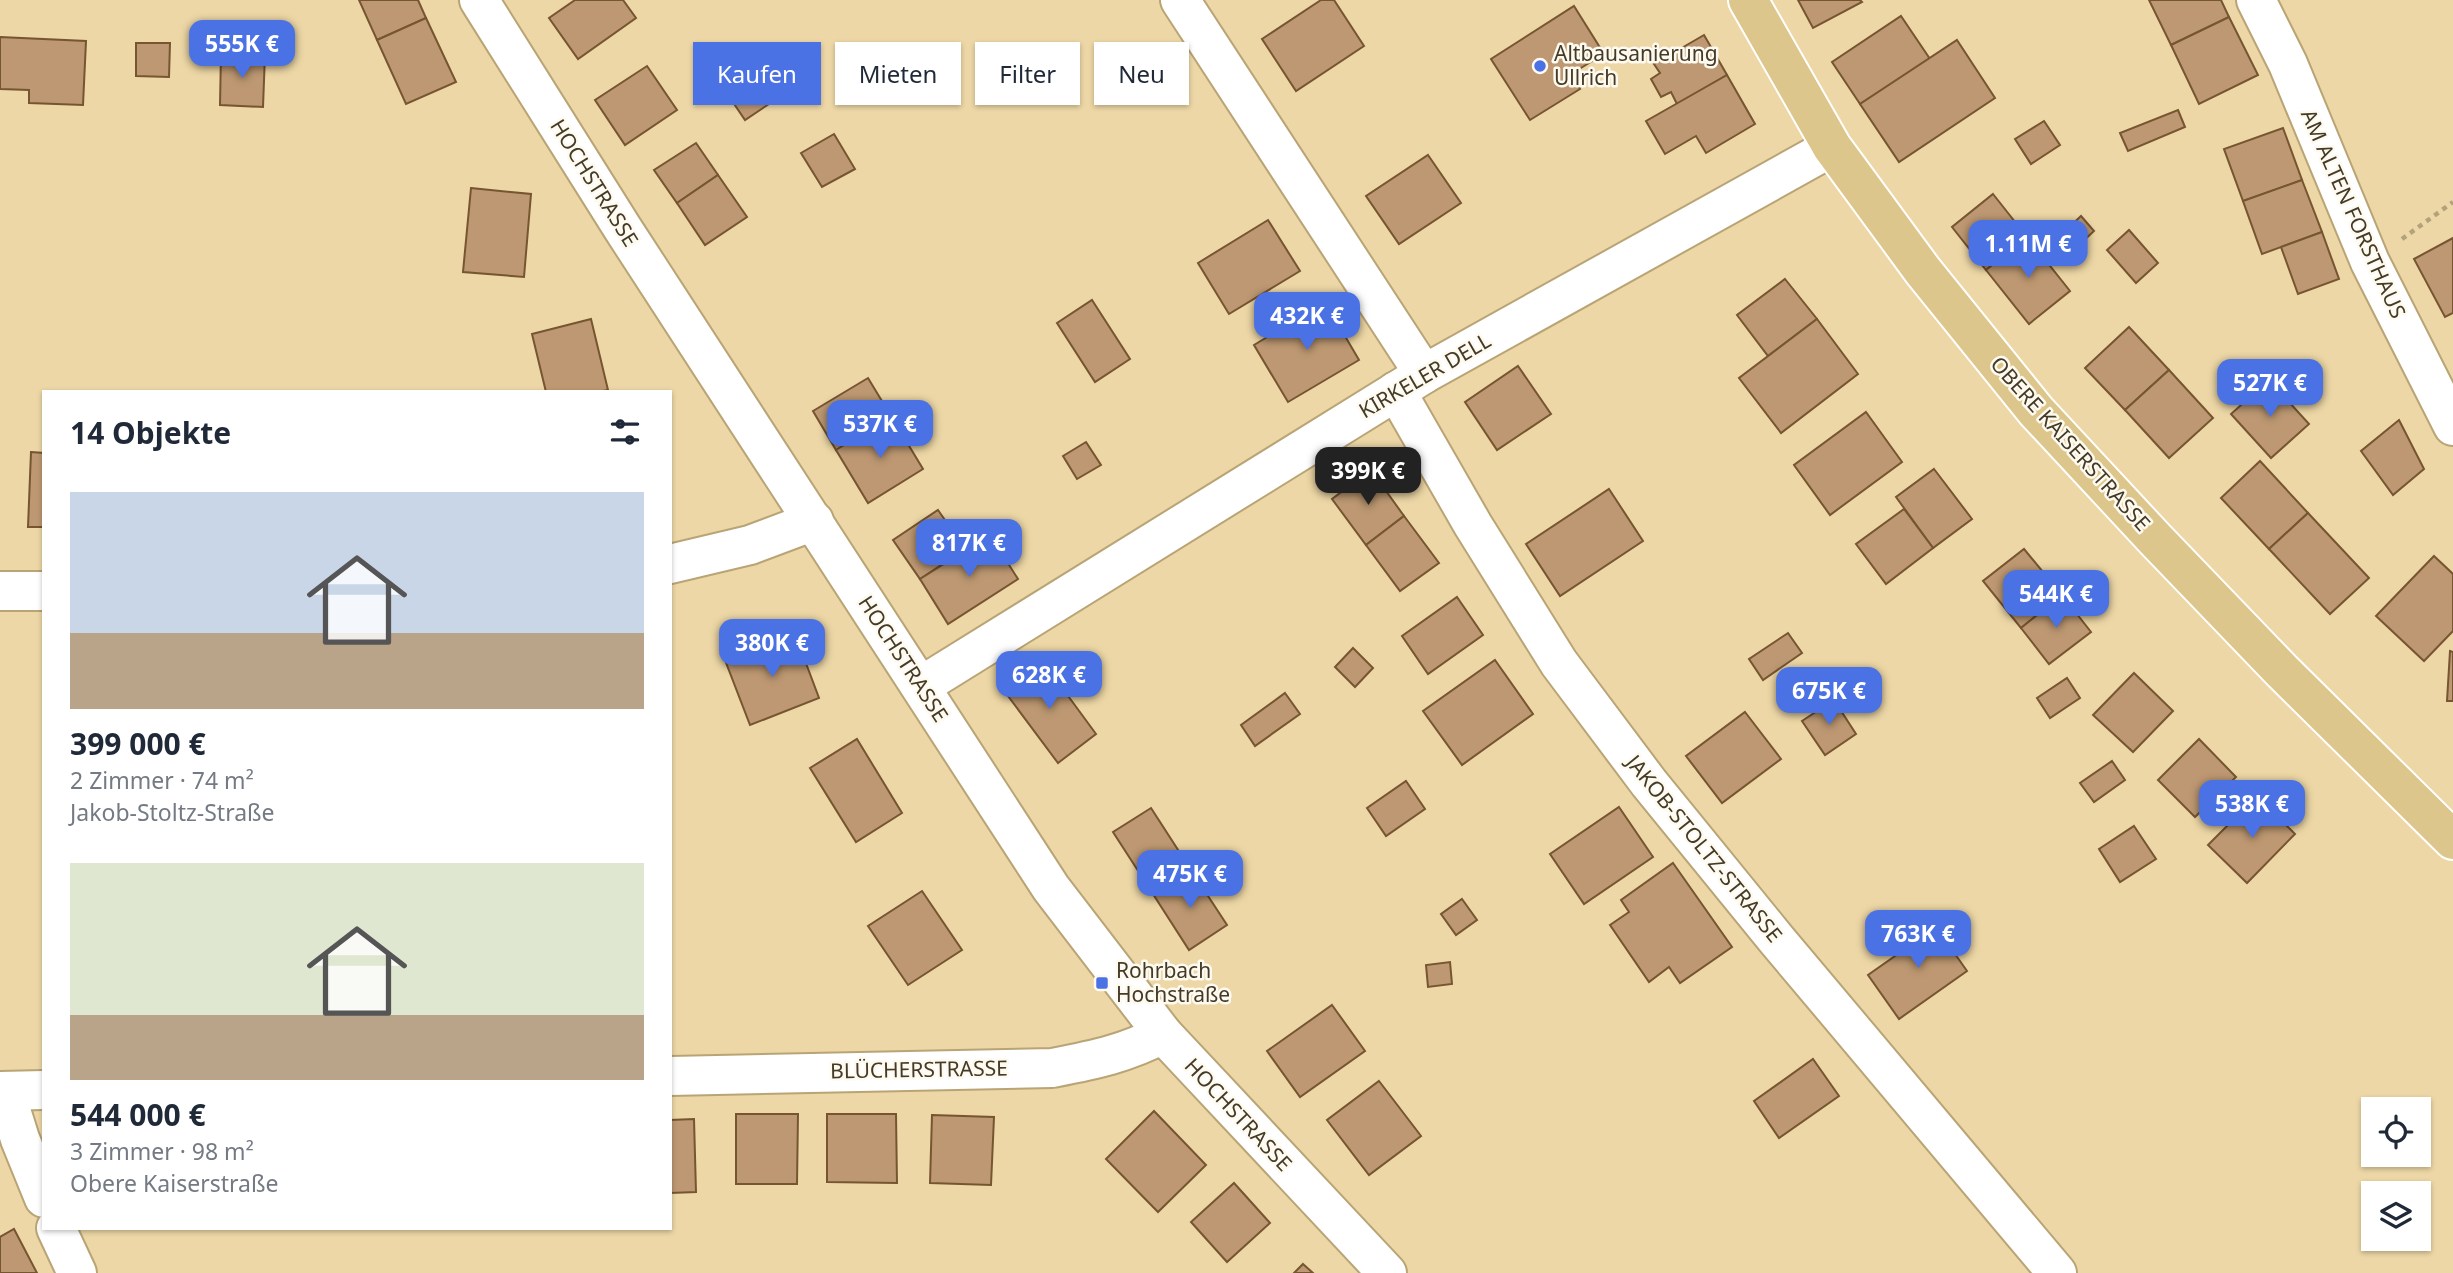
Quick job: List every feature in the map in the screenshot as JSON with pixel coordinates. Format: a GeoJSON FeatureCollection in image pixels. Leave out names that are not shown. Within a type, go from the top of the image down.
{"type":"FeatureCollection","features":[{"type":"Feature","properties":{"kind":"main road","name":"OBERE KAISERSTRASSE"},"geometry":{"type":"LineString","coordinates":[[1748,0],[1832,148],[1923,271],[2036,411],[2281,671],[2447,823]]}},
{"type":"Feature","properties":{"kind":"street","name":"HOCHSTRASSE"},"geometry":{"type":"LineString","coordinates":[[479,0],[623,229],[1051,888],[1163,1034],[1387,1273]]}},
{"type":"Feature","properties":{"kind":"street","name":"JAKOB-STOLTZ-STRASSE"},"geometry":{"type":"LineString","coordinates":[[1180,0],[1410,383],[1473,525],[1567,674],[1650,783],[1776,939],[2057,1273]]}},
{"type":"Feature","properties":{"kind":"street","name":"AM ALTEN FORSTHAUS"},"geometry":{"type":"LineString","coordinates":[[2256,0],[2288,64],[2370,262],[2453,426]]}},
{"type":"Feature","properties":{"kind":"street","name":"KIRKELER DELL"},"geometry":{"type":"LineString","coordinates":[[921,686],[1410,383],[1832,148]]}},
{"type":"Feature","properties":{"kind":"street"},"geometry":{"type":"LineString","coordinates":[[672,564],[750,545],[814,521]]}},
{"type":"Feature","properties":{"kind":"street"},"geometry":{"type":"LineString","coordinates":[[0,592],[42,592]]}},
{"type":"Feature","properties":{"kind":"street","name":"BLÜCHERSTRASSE"},"geometry":{"type":"LineString","coordinates":[[672,1076],[1052,1068],[1106,1058],[1136,1049],[1163,1034]]}},
{"type":"Feature","properties":{"kind":"street"},"geometry":{"type":"LineString","coordinates":[[42,1090],[2,1091],[42,1193]]}},
{"type":"Feature","properties":{"kind":"street"},"geometry":{"type":"LineString","coordinates":[[57,1230],[77,1273]]}},
{"type":"Feature","properties":{"kind":"path"},"geometry":{"type":"LineString","coordinates":[[2370,262],[2453,202]]}},
{"type":"Feature","properties":{"kind":"building"},"geometry":{"type":"Polygon","coordinates":[[[359,0],[418,0],[426,18],[377,40],[359,0]]]}},
{"type":"Feature","properties":{"kind":"building"},"geometry":{"type":"Polygon","coordinates":[[[575,0],[623,0],[636,18],[578,59],[549,18],[575,0]]]}},
{"type":"Feature","properties":{"kind":"building"},"geometry":{"type":"Polygon","coordinates":[[[1321,0],[1334,0],[1364,46],[1296,91],[1262,39],[1321,0]]]}},
{"type":"Feature","properties":{"kind":"building"},"geometry":{"type":"Polygon","coordinates":[[[1798,0],[1860,0],[1862,2],[1813,28],[1798,0]]]}},
{"type":"Feature","properties":{"kind":"building"},"geometry":{"type":"Polygon","coordinates":[[[2149,0],[2221,0],[2229,17],[2171,45],[2149,0]]]}},
{"type":"Feature","properties":{"kind":"building","name":"Altbausanierung Ullrich"},"geometry":{"type":"Polygon","coordinates":[[[1574,6],[1604,54],[1571,74],[1580,89],[1530,120],[1491,59],[1574,6]]]}},
{"type":"Feature","properties":{"kind":"building"},"geometry":{"type":"Polygon","coordinates":[[[1901,16],[1930,59],[1860,104],[1832,62],[1901,16]]]}},
{"type":"Feature","properties":{"kind":"building"},"geometry":{"type":"Polygon","coordinates":[[[2229,17],[2258,75],[2199,104],[2171,45],[2229,17]]]}},
{"type":"Feature","properties":{"kind":"building"},"geometry":{"type":"Polygon","coordinates":[[[426,18],[456,82],[406,104],[377,40],[426,18]]]}},
{"type":"Feature","properties":{"kind":"building"},"geometry":{"type":"Polygon","coordinates":[[[1704,35],[1727,75],[1677,104],[1671,92],[1661,97],[1651,79],[1660,73],[1654,64],[1704,35]]]}},
{"type":"Feature","properties":{"kind":"building"},"geometry":{"type":"Polygon","coordinates":[[[0,37],[86,41],[83,105],[29,103],[29,90],[0,89],[0,37]]]}},
{"type":"Feature","properties":{"kind":"building"},"geometry":{"type":"Polygon","coordinates":[[[1957,40],[1995,98],[1899,162],[1860,104],[1957,40]]]}},
{"type":"Feature","properties":{"kind":"building"},"geometry":{"type":"Polygon","coordinates":[[[136,43],[170,43],[169,77],[136,76],[136,43]]]}},
{"type":"Feature","properties":{"kind":"building"},"geometry":{"type":"Polygon","coordinates":[[[221,53],[265,54],[263,107],[220,105],[221,53]]]}},
{"type":"Feature","properties":{"kind":"building"},"geometry":{"type":"Polygon","coordinates":[[[647,66],[677,110],[625,145],[595,100],[647,66]]]}},
{"type":"Feature","properties":{"kind":"building"},"geometry":{"type":"Polygon","coordinates":[[[1727,75],[1755,124],[1706,153],[1696,136],[1665,154],[1646,121],[1727,75]]]}},
{"type":"Feature","properties":{"kind":"building"},"geometry":{"type":"Polygon","coordinates":[[[735,105],[768,105],[745,120],[735,105]]]}},
{"type":"Feature","properties":{"kind":"building"},"geometry":{"type":"Polygon","coordinates":[[[2178,110],[2185,127],[2128,151],[2120,133],[2178,110]]]}},
{"type":"Feature","properties":{"kind":"building"},"geometry":{"type":"Polygon","coordinates":[[[2044,121],[2060,145],[2031,164],[2015,139],[2044,121]]]}},
{"type":"Feature","properties":{"kind":"building"},"geometry":{"type":"Polygon","coordinates":[[[2283,128],[2302,180],[2243,201],[2224,149],[2283,128]]]}},
{"type":"Feature","properties":{"kind":"building"},"geometry":{"type":"Polygon","coordinates":[[[834,134],[855,169],[822,187],[801,153],[834,134]]]}},
{"type":"Feature","properties":{"kind":"building"},"geometry":{"type":"Polygon","coordinates":[[[696,143],[718,175],[677,203],[654,170],[696,143]]]}},
{"type":"Feature","properties":{"kind":"building"},"geometry":{"type":"Polygon","coordinates":[[[1428,155],[1461,203],[1399,244],[1366,196],[1428,155]]]}},
{"type":"Feature","properties":{"kind":"building"},"geometry":{"type":"Polygon","coordinates":[[[718,175],[747,217],[705,245],[677,203],[718,175]]]}},
{"type":"Feature","properties":{"kind":"building"},"geometry":{"type":"Polygon","coordinates":[[[2302,180],[2322,232],[2262,254],[2243,201],[2302,180]]]}},
{"type":"Feature","properties":{"kind":"building"},"geometry":{"type":"Polygon","coordinates":[[[471,188],[531,194],[524,277],[463,272],[471,188]]]}},
{"type":"Feature","properties":{"kind":"building"},"geometry":{"type":"Polygon","coordinates":[[[1993,194],[2027,237],[1986,270],[1952,227],[1993,194]]]}},
{"type":"Feature","properties":{"kind":"building"},"geometry":{"type":"Polygon","coordinates":[[[2081,216],[2094,231],[2079,245],[2066,230],[2081,216]]]}},
{"type":"Feature","properties":{"kind":"building"},"geometry":{"type":"Polygon","coordinates":[[[1268,220],[1300,271],[1229,314],[1198,263],[1268,220]]]}},
{"type":"Feature","properties":{"kind":"building"},"geometry":{"type":"Polygon","coordinates":[[[2129,230],[2158,263],[2136,283],[2107,250],[2129,230]]]}},
{"type":"Feature","properties":{"kind":"building"},"geometry":{"type":"Polygon","coordinates":[[[2322,232],[2339,279],[2298,294],[2281,247],[2322,232]]]}},
{"type":"Feature","properties":{"kind":"building"},"geometry":{"type":"Polygon","coordinates":[[[2027,237],[2070,291],[2029,324],[1986,270],[2027,237]]]}},
{"type":"Feature","properties":{"kind":"building"},"geometry":{"type":"Polygon","coordinates":[[[2453,238],[2453,313],[2445,317],[2414,259],[2453,238]]]}},
{"type":"Feature","properties":{"kind":"building"},"geometry":{"type":"Polygon","coordinates":[[[1785,279],[1817,319],[1768,356],[1737,315],[1785,279]]]}},
{"type":"Feature","properties":{"kind":"building"},"geometry":{"type":"Polygon","coordinates":[[[1092,300],[1130,359],[1095,382],[1057,323],[1092,300]]]}},
{"type":"Feature","properties":{"kind":"building"},"geometry":{"type":"Polygon","coordinates":[[[1325,302],[1359,360],[1288,402],[1254,345],[1325,302]]]}},
{"type":"Feature","properties":{"kind":"building"},"geometry":{"type":"Polygon","coordinates":[[[591,319],[608,390],[546,390],[532,334],[591,319]]]}},
{"type":"Feature","properties":{"kind":"building"},"geometry":{"type":"Polygon","coordinates":[[[1817,319],[1858,374],[1781,433],[1739,378],[1817,319]]]}},
{"type":"Feature","properties":{"kind":"building"},"geometry":{"type":"Polygon","coordinates":[[[2129,327],[2169,370],[2125,410],[2085,368],[2129,327]]]}},
{"type":"Feature","properties":{"kind":"building"},"geometry":{"type":"Polygon","coordinates":[[[1518,366],[1551,414],[1497,450],[1465,402],[1518,366]]]}},
{"type":"Feature","properties":{"kind":"building"},"geometry":{"type":"Polygon","coordinates":[[[2169,370],[2213,418],[2169,458],[2125,410],[2169,370]]]}},
{"type":"Feature","properties":{"kind":"building"},"geometry":{"type":"Polygon","coordinates":[[[868,378],[891,416],[836,450],[813,411],[868,378]]]}},
{"type":"Feature","properties":{"kind":"building"},"geometry":{"type":"Polygon","coordinates":[[[2269,380],[2309,424],[2271,458],[2231,414],[2269,380]]]}},
{"type":"Feature","properties":{"kind":"building"},"geometry":{"type":"Polygon","coordinates":[[[1866,412],[1902,462],[1830,515],[1794,465],[1866,412]]]}},
{"type":"Feature","properties":{"kind":"building"},"geometry":{"type":"Polygon","coordinates":[[[891,416],[923,469],[868,503],[836,450],[891,416]]]}},
{"type":"Feature","properties":{"kind":"building"},"geometry":{"type":"Polygon","coordinates":[[[2399,420],[2424,469],[2393,495],[2361,451],[2399,420]]]}},
{"type":"Feature","properties":{"kind":"building"},"geometry":{"type":"Polygon","coordinates":[[[1086,442],[1101,465],[1077,479],[1063,456],[1086,442]]]}},
{"type":"Feature","properties":{"kind":"building"},"geometry":{"type":"Polygon","coordinates":[[[31,452],[42,453],[42,527],[28,527],[31,452]]]}},
{"type":"Feature","properties":{"kind":"building"},"geometry":{"type":"Polygon","coordinates":[[[2260,461],[2308,513],[2269,549],[2221,498],[2260,461]]]}},
{"type":"Feature","properties":{"kind":"building"},"geometry":{"type":"Polygon","coordinates":[[[1934,469],[1972,519],[1933,548],[1896,497],[1934,469]]]}},
{"type":"Feature","properties":{"kind":"building"},"geometry":{"type":"Polygon","coordinates":[[[1371,470],[1404,516],[1366,545],[1332,499],[1371,470]]]}},
{"type":"Feature","properties":{"kind":"building"},"geometry":{"type":"Polygon","coordinates":[[[1609,489],[1643,541],[1560,596],[1526,544],[1609,489]]]}},
{"type":"Feature","properties":{"kind":"building"},"geometry":{"type":"Polygon","coordinates":[[[1904,509],[1933,548],[1886,584],[1856,544],[1904,509]]]}},
{"type":"Feature","properties":{"kind":"building"},"geometry":{"type":"Polygon","coordinates":[[[938,510],[965,549],[920,579],[893,540],[938,510]]]}},
{"type":"Feature","properties":{"kind":"building"},"geometry":{"type":"Polygon","coordinates":[[[2308,513],[2369,578],[2330,614],[2269,549],[2308,513]]]}},
{"type":"Feature","properties":{"kind":"building"},"geometry":{"type":"Polygon","coordinates":[[[1404,516],[1439,563],[1400,591],[1366,545],[1404,516]]]}},
{"type":"Feature","properties":{"kind":"building"},"geometry":{"type":"Polygon","coordinates":[[[990,535],[1018,579],[948,624],[920,579],[990,535]]]}},
{"type":"Feature","properties":{"kind":"building"},"geometry":{"type":"Polygon","coordinates":[[[2024,549],[2062,595],[2021,628],[1983,581],[2024,549]]]}},
{"type":"Feature","properties":{"kind":"building"},"geometry":{"type":"Polygon","coordinates":[[[2434,556],[2453,574],[2453,631],[2424,661],[2376,616],[2434,556]]]}},
{"type":"Feature","properties":{"kind":"building"},"geometry":{"type":"Polygon","coordinates":[[[2062,595],[2091,632],[2049,664],[2021,628],[2062,595]]]}},
{"type":"Feature","properties":{"kind":"building"},"geometry":{"type":"Polygon","coordinates":[[[1457,597],[1483,635],[1428,674],[1402,636],[1457,597]]]}},
{"type":"Feature","properties":{"kind":"building"},"geometry":{"type":"Polygon","coordinates":[[[1788,633],[1802,653],[1763,680],[1749,659],[1788,633]]]}},
{"type":"Feature","properties":{"kind":"building"},"geometry":{"type":"Polygon","coordinates":[[[795,634],[819,698],[750,725],[725,660],[795,634]]]}},
{"type":"Feature","properties":{"kind":"building"},"geometry":{"type":"Polygon","coordinates":[[[1353,648],[1373,668],[1355,687],[1335,667],[1353,648]]]}},
{"type":"Feature","properties":{"kind":"building"},"geometry":{"type":"Polygon","coordinates":[[[2450,651],[2453,652],[2453,701],[2447,701],[2450,651]]]}},
{"type":"Feature","properties":{"kind":"building"},"geometry":{"type":"Polygon","coordinates":[[[1041,659],[1096,734],[1058,763],[1002,688],[1041,659]]]}},
{"type":"Feature","properties":{"kind":"building"},"geometry":{"type":"Polygon","coordinates":[[[1495,660],[1533,714],[1462,765],[1423,711],[1495,660]]]}},
{"type":"Feature","properties":{"kind":"building"},"geometry":{"type":"Polygon","coordinates":[[[2134,673],[2173,711],[2133,752],[2093,715],[2134,673]]]}},
{"type":"Feature","properties":{"kind":"building"},"geometry":{"type":"Polygon","coordinates":[[[2067,678],[2080,698],[2050,718],[2037,698],[2067,678]]]}},
{"type":"Feature","properties":{"kind":"building"},"geometry":{"type":"Polygon","coordinates":[[[1285,693],[1300,714],[1255,746],[1241,725],[1285,693]]]}},
{"type":"Feature","properties":{"kind":"building"},"geometry":{"type":"Polygon","coordinates":[[[1834,700],[1856,734],[1825,755],[1802,721],[1834,700]]]}},
{"type":"Feature","properties":{"kind":"building"},"geometry":{"type":"Polygon","coordinates":[[[1745,712],[1781,759],[1722,803],[1686,756],[1745,712]]]}},
{"type":"Feature","properties":{"kind":"building"},"geometry":{"type":"Polygon","coordinates":[[[857,739],[902,813],[856,842],[810,768],[857,739]]]}},
{"type":"Feature","properties":{"kind":"building"},"geometry":{"type":"Polygon","coordinates":[[[2199,739],[2236,777],[2195,817],[2158,780],[2199,739]]]}},
{"type":"Feature","properties":{"kind":"building"},"geometry":{"type":"Polygon","coordinates":[[[2112,761],[2125,780],[2094,802],[2080,783],[2112,761]]]}},
{"type":"Feature","properties":{"kind":"building"},"geometry":{"type":"Polygon","coordinates":[[[1406,781],[1425,809],[1386,836],[1367,808],[1406,781]]]}},
{"type":"Feature","properties":{"kind":"building"},"geometry":{"type":"Polygon","coordinates":[[[2257,796],[2295,834],[2247,883],[2208,845],[2257,796]]]}},
{"type":"Feature","properties":{"kind":"building"},"geometry":{"type":"Polygon","coordinates":[[[1619,807],[1653,857],[1584,904],[1550,854],[1619,807]]]}},
{"type":"Feature","properties":{"kind":"building"},"geometry":{"type":"Polygon","coordinates":[[[1151,808],[1191,870],[1153,894],[1113,832],[1151,808]]]}},
{"type":"Feature","properties":{"kind":"building"},"geometry":{"type":"Polygon","coordinates":[[[2134,826],[2156,859],[2120,882],[2099,849],[2134,826]]]}},
{"type":"Feature","properties":{"kind":"building"},"geometry":{"type":"Polygon","coordinates":[[[1673,863],[1732,947],[1680,983],[1669,967],[1649,982],[1610,925],[1629,912],[1621,900],[1673,863]]]}},
{"type":"Feature","properties":{"kind":"building"},"geometry":{"type":"Polygon","coordinates":[[[1191,870],[1227,925],[1189,950],[1153,894],[1191,870]]]}},
{"type":"Feature","properties":{"kind":"building"},"geometry":{"type":"Polygon","coordinates":[[[922,891],[962,950],[908,985],[868,926],[922,891]]]}},
{"type":"Feature","properties":{"kind":"building"},"geometry":{"type":"Polygon","coordinates":[[[1462,899],[1477,920],[1456,935],[1441,914],[1462,899]]]}},
{"type":"Feature","properties":{"kind":"building"},"geometry":{"type":"Polygon","coordinates":[[[1931,920],[1967,971],[1899,1019],[1868,975],[1905,949],[1900,941],[1931,920]]]}},
{"type":"Feature","properties":{"kind":"building"},"geometry":{"type":"Polygon","coordinates":[[[1450,962],[1452,984],[1428,987],[1426,965],[1450,962]]]}},
{"type":"Feature","properties":{"kind":"building"},"geometry":{"type":"Polygon","coordinates":[[[1332,1005],[1365,1051],[1300,1097],[1267,1051],[1332,1005]]]}},
{"type":"Feature","properties":{"kind":"building"},"geometry":{"type":"Polygon","coordinates":[[[1813,1059],[1839,1096],[1779,1138],[1754,1101],[1813,1059]]]}},
{"type":"Feature","properties":{"kind":"building"},"geometry":{"type":"Polygon","coordinates":[[[1379,1081],[1421,1136],[1369,1175],[1327,1120],[1379,1081]]]}},
{"type":"Feature","properties":{"kind":"building"},"geometry":{"type":"Polygon","coordinates":[[[1154,1111],[1206,1165],[1158,1212],[1106,1159],[1154,1111]]]}},
{"type":"Feature","properties":{"kind":"building"},"geometry":{"type":"Polygon","coordinates":[[[736,1114],[798,1114],[797,1184],[736,1184],[736,1114]]]}},
{"type":"Feature","properties":{"kind":"building"},"geometry":{"type":"Polygon","coordinates":[[[827,1114],[896,1114],[897,1183],[827,1182],[827,1114]]]}},
{"type":"Feature","properties":{"kind":"building"},"geometry":{"type":"Polygon","coordinates":[[[932,1115],[994,1117],[991,1185],[930,1183],[932,1115]]]}},
{"type":"Feature","properties":{"kind":"building"},"geometry":{"type":"Polygon","coordinates":[[[694,1119],[696,1192],[672,1193],[672,1120],[694,1119]]]}},
{"type":"Feature","properties":{"kind":"building"},"geometry":{"type":"Polygon","coordinates":[[[1234,1183],[1270,1223],[1227,1262],[1191,1222],[1234,1183]]]}},
{"type":"Feature","properties":{"kind":"building"},"geometry":{"type":"Polygon","coordinates":[[[14,1229],[37,1273],[0,1273],[0,1237],[14,1229]]]}},
{"type":"Feature","properties":{"kind":"building"},"geometry":{"type":"Polygon","coordinates":[[[1303,1264],[1313,1273],[1294,1273],[1303,1264]]]}},
{"type":"Feature","properties":{"kind":"place","name":"Altbausanierung Ullrich"},"geometry":{"type":"Point","coordinates":[1540,66]}},
{"type":"Feature","properties":{"kind":"place","name":"Rohrbach Hochstraße"},"geometry":{"type":"Point","coordinates":[1102,983]}}]}
